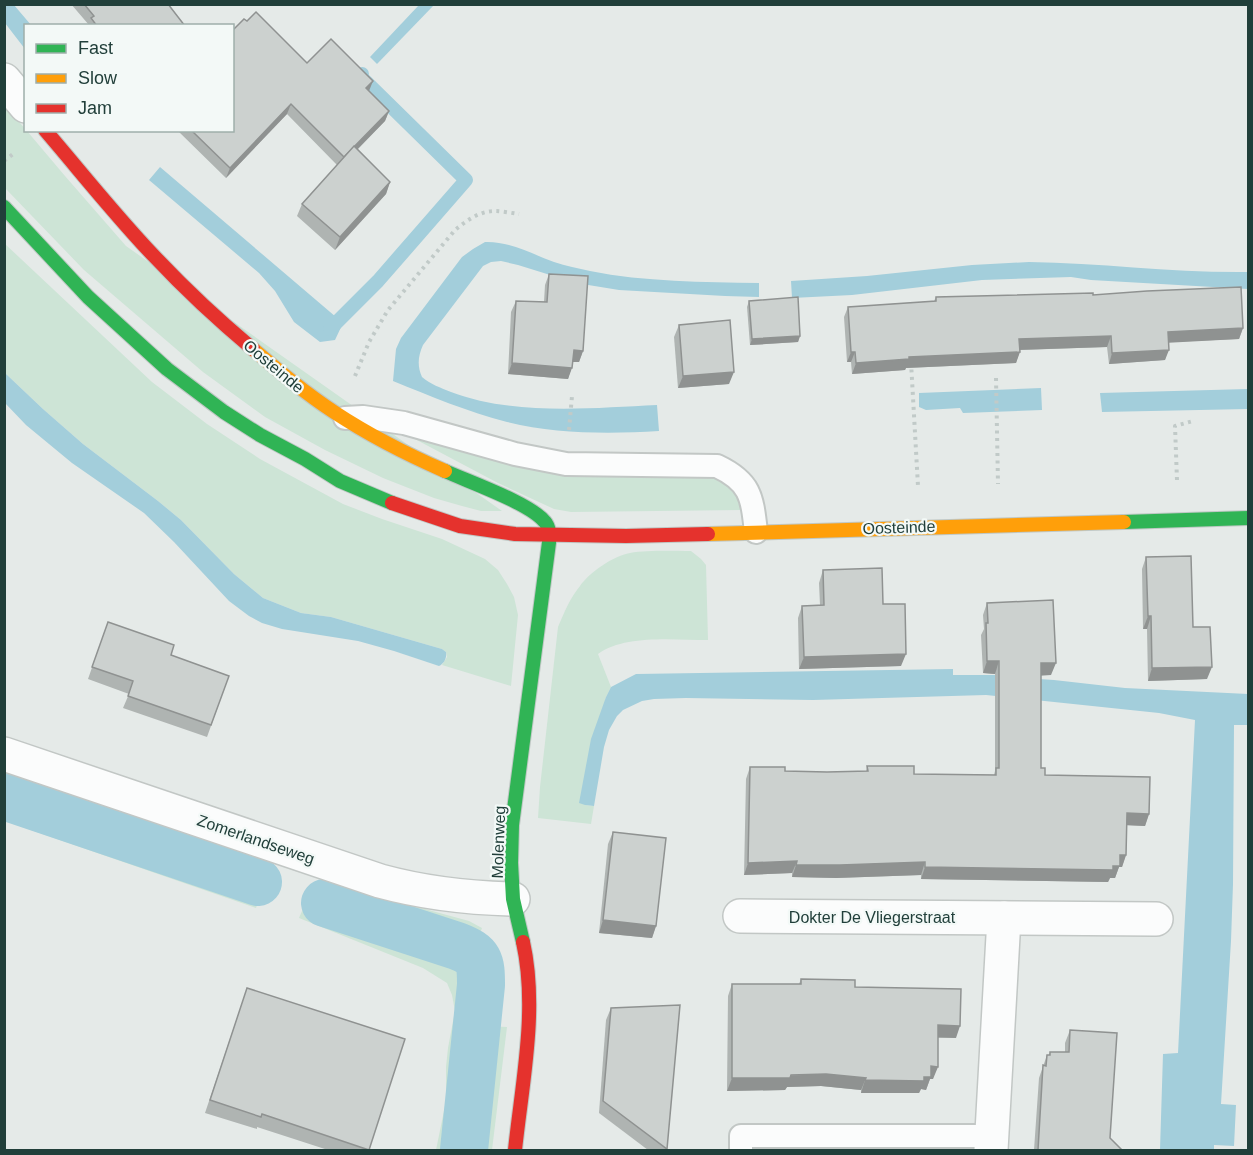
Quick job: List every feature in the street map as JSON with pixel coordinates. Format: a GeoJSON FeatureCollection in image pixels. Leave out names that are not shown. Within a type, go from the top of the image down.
{"type":"FeatureCollection","features":[{"type":"Feature","properties":{"kind":"street"},"geometry":{"type":"LineString","coordinates":[[4,80],[24,104]]}},
{"type":"Feature","properties":{"kind":"street","name":"Oosteinde"},"geometry":{"type":"LineString","coordinates":[[47,132],[138,240],[207,308],[288,379],[343,419],[375,438],[520,504],[546,523],[550,535]]}},
{"type":"Feature","properties":{"kind":"street","name":"Oosteinde"},"geometry":{"type":"LineString","coordinates":[[4,207],[88,297],[167,369],[216,406],[260,435],[340,481],[406,509],[460,526],[515,534],[626,536],[1248,518]]}},
{"type":"Feature","properties":{"kind":"street","name":"Molenweg"},"geometry":{"type":"LineString","coordinates":[[515,1150],[529,1008],[524,946],[513,899],[512,825],[550,535]]}},
{"type":"Feature","properties":{"kind":"street","name":"Zomerlandseweg"},"geometry":{"type":"LineString","coordinates":[[4,754],[410,890],[478,898],[513,899]]}},
{"type":"Feature","properties":{"kind":"street","name":"Dokter De Vliegerstraat"},"geometry":{"type":"LineString","coordinates":[[740,916],[1156,919]]}},
{"type":"Feature","properties":{"kind":"street"},"geometry":{"type":"LineString","coordinates":[[991,1143],[1004,918]]}},
{"type":"Feature","properties":{"kind":"lane"},"geometry":{"type":"LineString","coordinates":[[343,419],[363,417],[404,423],[515,454],[566,465],[717,466],[732,473],[749,493],[753,503],[756,532]]}},
{"type":"Feature","properties":{"kind":"lane"},"geometry":{"type":"LineString","coordinates":[[741,1150],[741,1136],[991,1143]]}},
{"type":"Feature","properties":{"kind":"path"},"geometry":{"type":"LineString","coordinates":[[343,419],[353,380],[374,333],[388,310],[435,253],[455,230],[478,214],[495,211],[519,214]]}},
{"type":"Feature","properties":{"kind":"path"},"geometry":{"type":"LineString","coordinates":[[911,353],[918,487]]}},
{"type":"Feature","properties":{"kind":"path"},"geometry":{"type":"LineString","coordinates":[[996,378],[998,489]]}},
{"type":"Feature","properties":{"kind":"path"},"geometry":{"type":"LineString","coordinates":[[568,433],[572,396]]}},
{"type":"Feature","properties":{"kind":"path"},"geometry":{"type":"LineString","coordinates":[[1177,485],[1175,426],[1193,421]]}},
{"type":"Feature","properties":{"kind":"green space"},"geometry":{"type":"Polygon","coordinates":[[[4,103],[24,128],[24,132],[28,132],[126,246],[502,511],[481,511],[462,506],[434,498],[383,478],[265,417],[203,372],[84,270],[5,188],[4,103]]]}},
{"type":"Feature","properties":{"kind":"green space"},"geometry":{"type":"Polygon","coordinates":[[[4,243],[152,382],[207,424],[260,459],[343,504],[442,539],[485,559],[498,570],[514,597],[518,615],[511,686],[442,665],[447,657],[446,652],[442,649],[331,617],[301,613],[263,598],[234,574],[181,520],[83,444],[5,373],[4,243]]]}},
{"type":"Feature","properties":{"kind":"green space"},"geometry":{"type":"Polygon","coordinates":[[[379,420],[472,453],[574,477],[719,477],[742,495],[743,510],[571,512],[554,509],[498,483],[379,420]]]}},
{"type":"Feature","properties":{"kind":"green space"},"geometry":{"type":"Polygon","coordinates":[[[691,551],[706,565],[708,640],[636,641],[622,643],[598,654],[611,687],[606,697],[585,805],[594,806],[591,824],[538,818],[558,627],[570,601],[590,575],[616,557],[637,552],[691,551]]]}},
{"type":"Feature","properties":{"kind":"green space"},"geometry":{"type":"Polygon","coordinates":[[[5,769],[264,858],[270,865],[269,872],[256,908],[5,821],[5,769]]]}},
{"type":"Feature","properties":{"kind":"green space"},"geometry":{"type":"Polygon","coordinates":[[[329,879],[388,899],[469,921],[482,928],[476,945],[491,950],[486,1026],[507,1027],[492,1150],[436,1150],[446,1101],[446,1067],[455,1011],[452,995],[447,983],[423,968],[299,918],[305,904],[329,879]]]}},
{"type":"Feature","properties":{"kind":"water"},"geometry":{"type":"Polygon","coordinates":[[[4,5],[14,5],[30,24],[24,24],[24,48],[5,23],[4,5]]]}},
{"type":"Feature","properties":{"kind":"water"},"geometry":{"type":"Polygon","coordinates":[[[419,5],[434,5],[377,64],[370,57],[419,5]]]}},
{"type":"Feature","properties":{"kind":"water"},"geometry":{"type":"Polygon","coordinates":[[[160,167],[343,323],[335,340],[320,342],[294,322],[275,291],[259,273],[149,180],[160,167]]]}},
{"type":"Feature","properties":{"kind":"water"},"geometry":{"type":"Polygon","coordinates":[[[485,242],[512,246],[558,263],[611,275],[674,281],[759,283],[759,297],[619,290],[576,283],[501,261],[483,266],[423,345],[419,361],[422,377],[451,392],[500,405],[579,409],[657,405],[659,431],[582,432],[525,426],[478,413],[393,381],[396,349],[401,338],[462,257],[485,242]]]}},
{"type":"Feature","properties":{"kind":"water"},"geometry":{"type":"Polygon","coordinates":[[[1029,262],[1248,272],[1248,289],[1071,277],[982,280],[852,295],[792,298],[791,281],[1029,262]]]}},
{"type":"Feature","properties":{"kind":"water"},"geometry":{"type":"Polygon","coordinates":[[[5,373],[83,444],[181,520],[234,574],[263,598],[301,613],[331,617],[442,649],[446,652],[444,662],[439,666],[358,641],[282,629],[249,616],[229,601],[144,513],[72,463],[26,425],[5,403],[5,373]]]}},
{"type":"Feature","properties":{"kind":"water"},"geometry":{"type":"Polygon","coordinates":[[[1041,388],[1042,410],[963,413],[960,408],[926,410],[919,407],[919,393],[1041,388]]]}},
{"type":"Feature","properties":{"kind":"water"},"geometry":{"type":"Polygon","coordinates":[[[1248,389],[1248,409],[1102,412],[1100,393],[1248,389]]]}},
{"type":"Feature","properties":{"kind":"water"},"geometry":{"type":"Polygon","coordinates":[[[953,669],[953,675],[996,675],[1125,688],[1248,694],[1248,725],[1234,725],[1233,884],[1221,1104],[1236,1105],[1234,1146],[1214,1145],[1214,1150],[1160,1150],[1163,1054],[1178,1053],[1195,720],[1159,713],[986,695],[813,700],[654,699],[642,701],[623,710],[617,716],[609,730],[604,747],[594,806],[579,803],[591,739],[606,697],[611,687],[636,674],[953,669]]]}},
{"type":"Feature","properties":{"kind":"building"},"geometry":{"type":"Polygon","coordinates":[[[84,4],[168,4],[183,24],[96,24],[91,18],[94,16],[84,4]]]}},
{"type":"Feature","properties":{"kind":"building"},"geometry":{"type":"Polygon","coordinates":[[[256,12],[307,63],[331,39],[373,81],[366,88],[389,111],[344,157],[291,104],[230,168],[193,132],[234,132],[234,29],[244,19],[247,21],[256,12]]]}},
{"type":"Feature","properties":{"kind":"building"},"geometry":{"type":"Polygon","coordinates":[[[354,146],[390,182],[340,237],[302,204],[354,146]]]}},
{"type":"Feature","properties":{"kind":"building"},"geometry":{"type":"Polygon","coordinates":[[[549,274],[588,276],[583,351],[574,350],[572,368],[512,363],[516,301],[547,302],[549,274]]]}},
{"type":"Feature","properties":{"kind":"building"},"geometry":{"type":"Polygon","coordinates":[[[1241,287],[1243,328],[1168,332],[1169,350],[1112,353],[1111,336],[1019,339],[1020,352],[909,357],[909,359],[856,363],[855,352],[851,352],[848,307],[936,301],[936,297],[1093,293],[1093,295],[1241,287]]]}},
{"type":"Feature","properties":{"kind":"building"},"geometry":{"type":"Polygon","coordinates":[[[798,297],[800,336],[752,339],[749,301],[798,297]]]}},
{"type":"Feature","properties":{"kind":"building"},"geometry":{"type":"Polygon","coordinates":[[[730,320],[734,372],[683,376],[679,325],[730,320]]]}},
{"type":"Feature","properties":{"kind":"building"},"geometry":{"type":"Polygon","coordinates":[[[1191,556],[1193,627],[1210,627],[1212,667],[1152,668],[1151,616],[1148,616],[1146,557],[1191,556]]]}},
{"type":"Feature","properties":{"kind":"building"},"geometry":{"type":"Polygon","coordinates":[[[882,568],[883,604],[905,604],[906,654],[804,657],[802,606],[824,605],[823,570],[882,568]]]}},
{"type":"Feature","properties":{"kind":"building"},"geometry":{"type":"Polygon","coordinates":[[[1053,600],[1056,663],[1041,663],[1041,768],[1045,768],[1045,775],[1150,777],[1149,814],[1127,813],[1126,855],[1120,855],[1120,866],[1113,866],[1113,870],[925,867],[925,862],[840,865],[796,865],[797,861],[748,863],[750,767],[785,767],[785,771],[827,772],[868,771],[867,766],[914,766],[914,774],[996,775],[996,768],[999,768],[999,661],[987,661],[987,603],[1053,600]]]}},
{"type":"Feature","properties":{"kind":"building"},"geometry":{"type":"Polygon","coordinates":[[[108,622],[174,645],[171,655],[229,676],[211,725],[128,696],[133,681],[92,667],[108,622]]]}},
{"type":"Feature","properties":{"kind":"building"},"geometry":{"type":"Polygon","coordinates":[[[613,832],[666,838],[656,926],[603,920],[613,832]]]}},
{"type":"Feature","properties":{"kind":"building"},"geometry":{"type":"Polygon","coordinates":[[[801,979],[855,980],[855,987],[961,989],[960,1026],[938,1025],[938,1067],[931,1066],[931,1077],[924,1077],[924,1081],[865,1080],[866,1078],[826,1074],[791,1075],[790,1078],[732,1078],[732,984],[801,984],[801,979]]]}},
{"type":"Feature","properties":{"kind":"building"},"geometry":{"type":"Polygon","coordinates":[[[247,988],[405,1039],[369,1150],[262,1114],[261,1117],[210,1100],[247,988]]]}},
{"type":"Feature","properties":{"kind":"building"},"geometry":{"type":"Polygon","coordinates":[[[680,1005],[667,1149],[603,1101],[611,1008],[680,1005]]]}},
{"type":"Feature","properties":{"kind":"building"},"geometry":{"type":"Polygon","coordinates":[[[1070,1030],[1117,1033],[1110,1138],[1122,1150],[1038,1150],[1043,1065],[1046,1066],[1047,1055],[1050,1055],[1050,1052],[1069,1052],[1070,1030]]]}},
{"type":"Feature","properties":{"kind":"waterway"},"geometry":{"type":"LineString","coordinates":[[330,329],[378,281],[466,180],[360,76],[362,74]]}},
{"type":"Feature","properties":{"kind":"waterway"},"geometry":{"type":"LineString","coordinates":[[4,796],[258,882]]}},
{"type":"Feature","properties":{"kind":"waterway"},"geometry":{"type":"LineString","coordinates":[[325,903],[457,946],[478,960],[481,985],[464,1150]]}},
{"type":"Feature","properties":{"kind":"traffic: fast"},"geometry":{"type":"LineString","coordinates":[[4,207],[88,297],[167,369],[224,412],[260,435],[340,481],[392,503]]}},
{"type":"Feature","properties":{"kind":"traffic: fast"},"geometry":{"type":"LineString","coordinates":[[445,471],[526,508],[545,522],[550,535],[512,825],[513,899],[523,942]]}},
{"type":"Feature","properties":{"kind":"traffic: fast"},"geometry":{"type":"LineString","coordinates":[[1124,522],[1248,518]]}},
{"type":"Feature","properties":{"kind":"traffic: slow"},"geometry":{"type":"LineString","coordinates":[[253,349],[323,405],[388,444],[445,471]]}},
{"type":"Feature","properties":{"kind":"traffic: slow"},"geometry":{"type":"LineString","coordinates":[[708,534],[1124,522]]}},
{"type":"Feature","properties":{"kind":"traffic: jam"},"geometry":{"type":"LineString","coordinates":[[47,132],[153,255],[202,304],[253,349]]}},
{"type":"Feature","properties":{"kind":"traffic: jam"},"geometry":{"type":"LineString","coordinates":[[392,503],[460,526],[515,534],[626,536],[708,534]]}},
{"type":"Feature","properties":{"kind":"traffic: jam"},"geometry":{"type":"LineString","coordinates":[[515,1150],[529,1020],[529,993],[523,942]]}}]}
